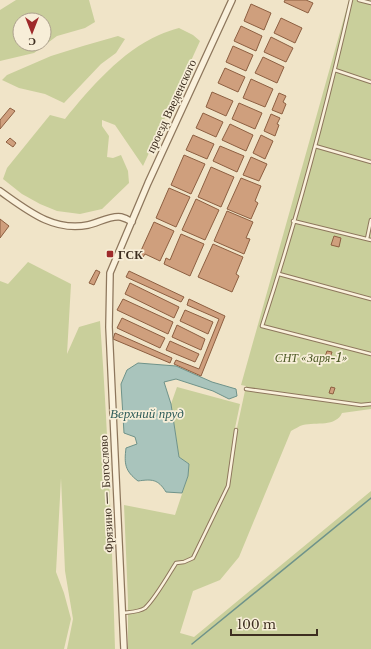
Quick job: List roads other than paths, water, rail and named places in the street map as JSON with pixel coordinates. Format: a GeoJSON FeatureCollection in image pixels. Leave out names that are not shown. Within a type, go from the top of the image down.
{"type":"FeatureCollection","features":[{"type":"Feature","properties":{"kind":"street","name":"проезд Введенского"},"geometry":{"type":"LineString","coordinates":[[132,222],[148,182],[232,0]]}},
{"type":"Feature","properties":{"kind":"street"},"geometry":{"type":"LineString","coordinates":[[0,191],[42,219],[56,224],[71,227],[88,225],[120,217],[132,222]]}},
{"type":"Feature","properties":{"kind":"street","name":"Фрязино — Богослово"},"geometry":{"type":"LineString","coordinates":[[124,649],[109,327],[109,294],[110,273],[132,222]]}},
{"type":"Feature","properties":{"kind":"lane"},"geometry":{"type":"LineString","coordinates":[[351,0],[335,70],[315,146],[279,274],[262,326],[371,354]]}},
{"type":"Feature","properties":{"kind":"lane"},"geometry":{"type":"LineString","coordinates":[[359,0],[371,3]]}},
{"type":"Feature","properties":{"kind":"lane"},"geometry":{"type":"LineString","coordinates":[[335,70],[371,82]]}},
{"type":"Feature","properties":{"kind":"lane"},"geometry":{"type":"LineString","coordinates":[[315,146],[371,162]]}},
{"type":"Feature","properties":{"kind":"lane"},"geometry":{"type":"LineString","coordinates":[[366,239],[371,220]]}},
{"type":"Feature","properties":{"kind":"lane"},"geometry":{"type":"LineString","coordinates":[[293,221],[371,240]]}},
{"type":"Feature","properties":{"kind":"lane"},"geometry":{"type":"LineString","coordinates":[[279,274],[371,299]]}},
{"type":"Feature","properties":{"kind":"lane"},"geometry":{"type":"LineString","coordinates":[[246,389],[361,405],[371,404]]}},
{"type":"Feature","properties":{"kind":"lane"},"geometry":{"type":"LineString","coordinates":[[123,613],[136,612],[145,608],[159,590],[176,562],[184,562],[193,558],[228,486],[236,430]]}},
{"type":"Feature","properties":{"kind":"water","name":"Верхний пруд"},"geometry":{"type":"Polygon","coordinates":[[[138,363],[176,366],[212,382],[236,389],[237,396],[229,399],[213,391],[176,379],[164,382],[171,404],[179,457],[189,464],[188,476],[182,493],[166,492],[157,482],[151,480],[138,481],[130,474],[126,467],[126,448],[137,444],[135,437],[124,433],[121,384],[127,370],[138,363]]]}},
{"type":"Feature","properties":{"kind":"waterway"},"geometry":{"type":"LineString","coordinates":[[192,644],[371,498]]}},
{"type":"Feature","properties":{"kind":"place","name":"ГСК"},"geometry":{"type":"Point","coordinates":[110,254]}},
{"type":"Feature","properties":{"kind":"park label","name":"СНТ «Заря-1»"},"geometry":{"type":"Point","coordinates":[311,357]}}]}
